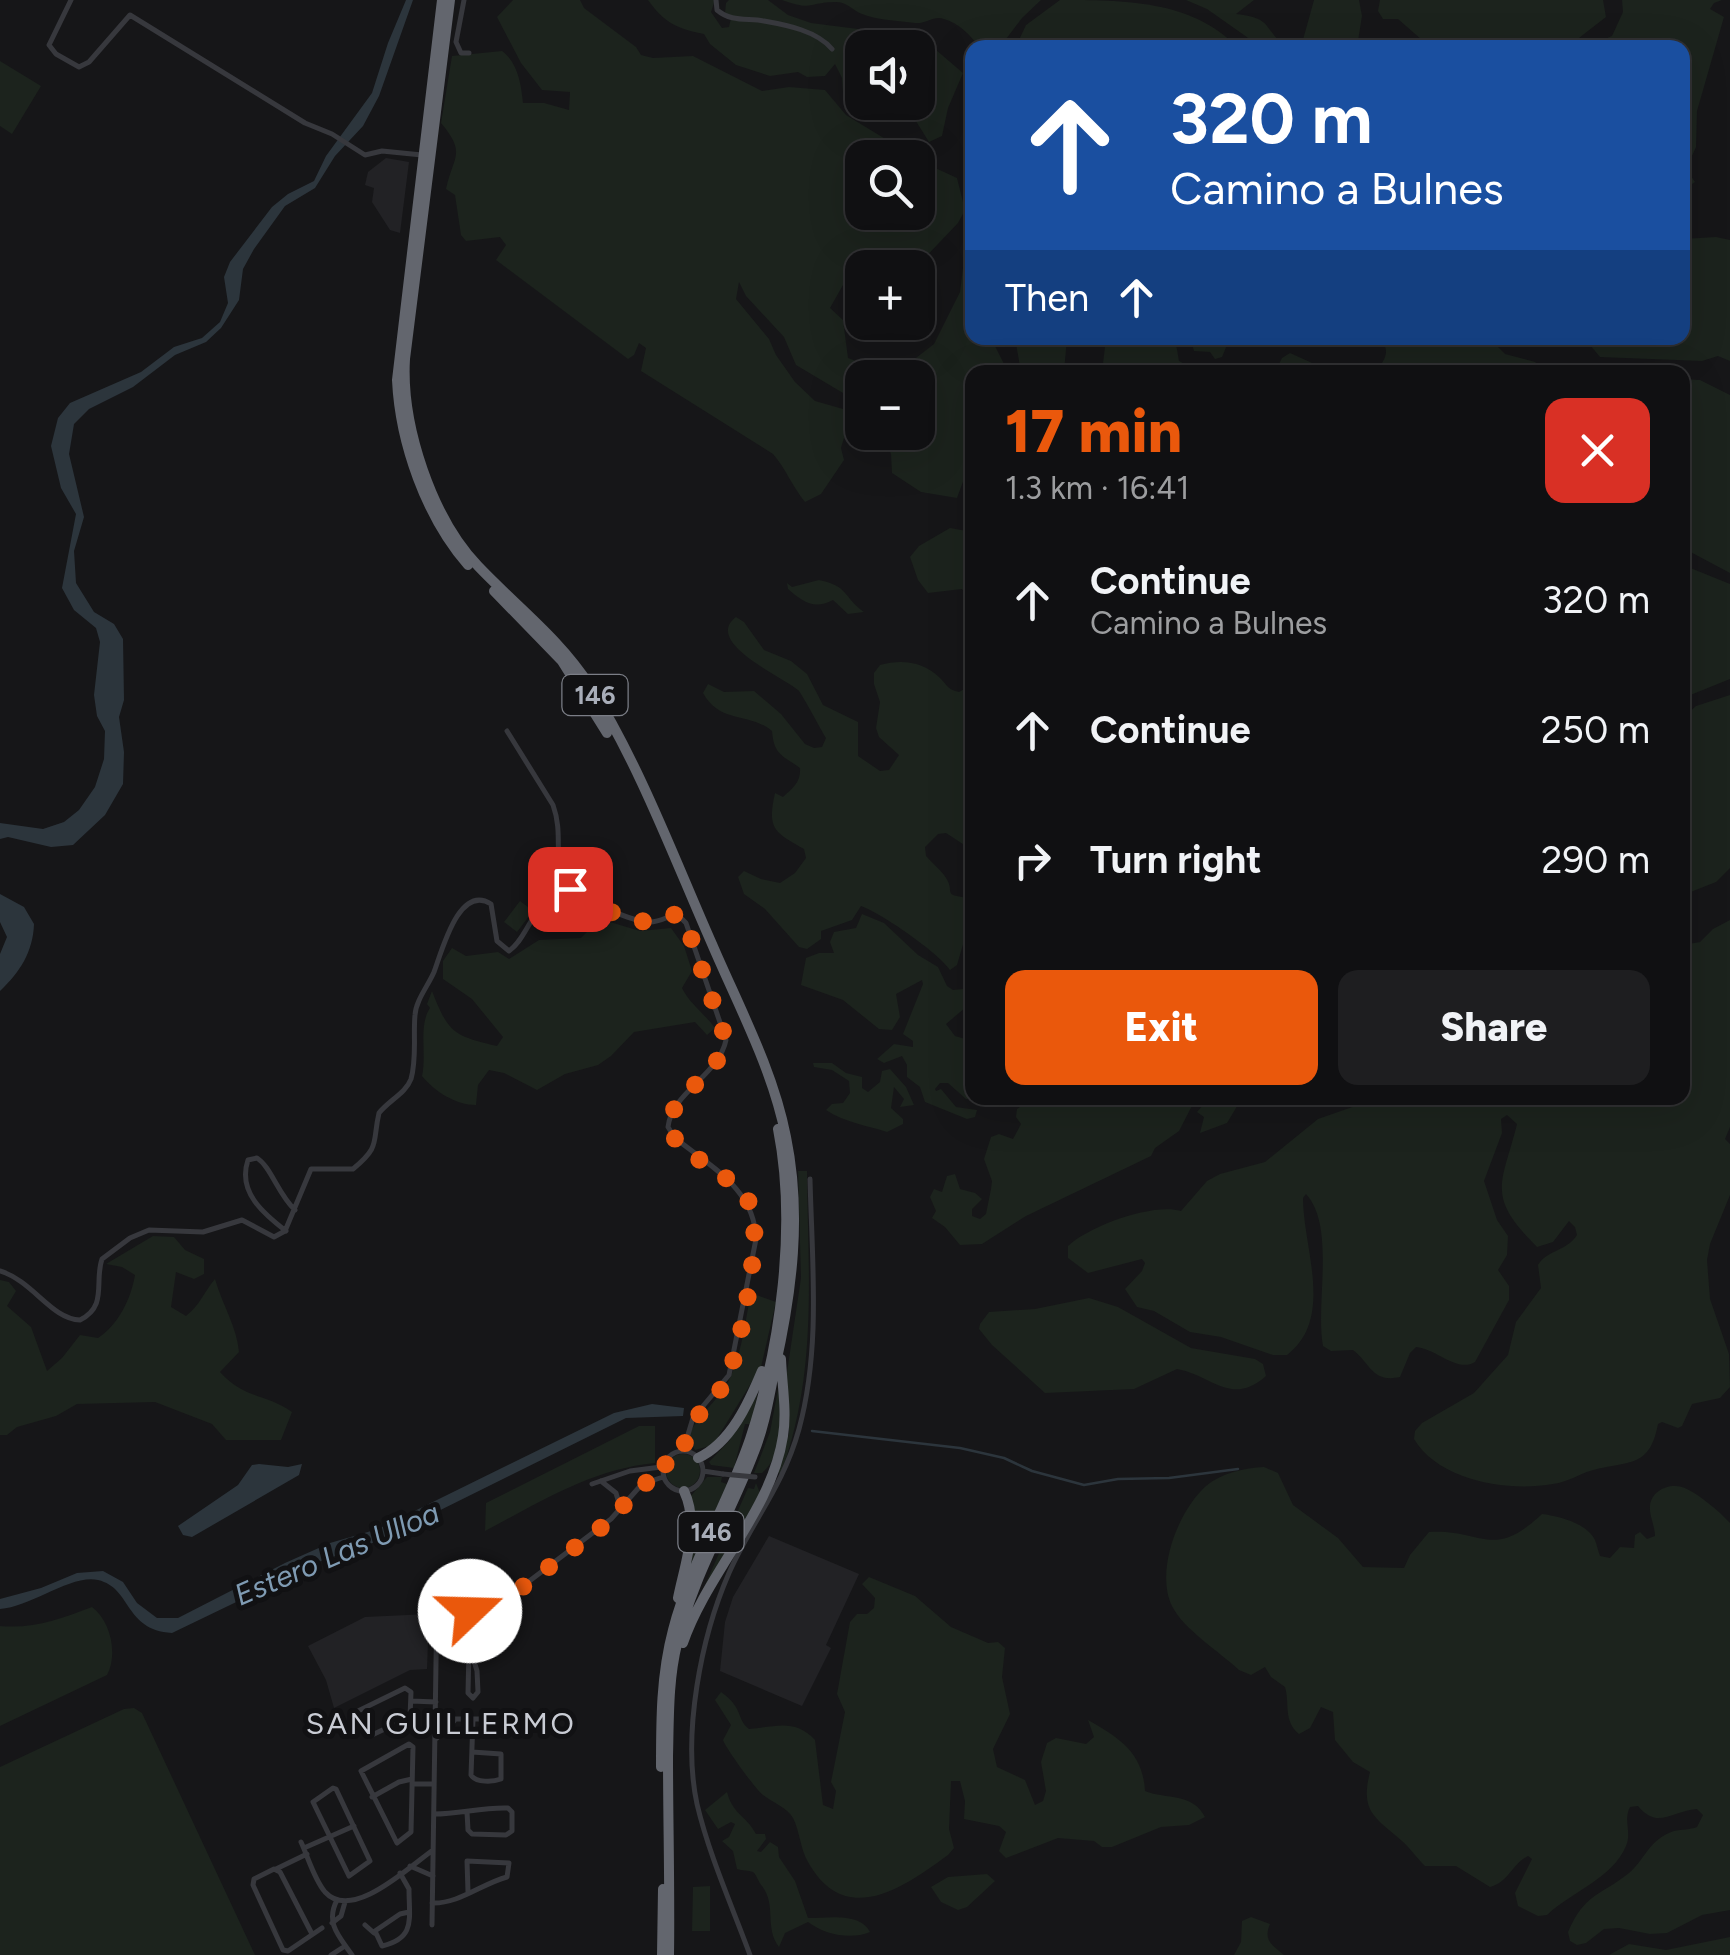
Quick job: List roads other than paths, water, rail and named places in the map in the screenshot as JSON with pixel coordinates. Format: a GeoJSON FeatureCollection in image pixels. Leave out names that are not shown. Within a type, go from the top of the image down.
{"type":"FeatureCollection","features":[{"type":"Feature","properties":{"kind":"highway","name":"146"},"geometry":{"type":"LineString","coordinates":[[442,0],[397,370],[405,434],[430,504],[451,544],[544,638],[596,711],[688,906],[762,1077],[780,1137],[786,1206],[784,1273],[775,1348],[750,1439],[673,1629],[662,1703],[670,1955]]}},
{"type":"Feature","properties":{"kind":"highway","name":"146"},"geometry":{"type":"LineString","coordinates":[[450,0],[405,359],[410,425],[438,504],[461,546],[550,634],[580,671],[602,708],[660,827],[766,1068],[784,1126],[792,1184],[793,1264],[758,1442],[683,1621],[670,1692],[670,1955]]}},
{"type":"Feature","properties":{"kind":"highway"},"geometry":{"type":"LineString","coordinates":[[698,1458],[718,1445],[738,1418],[775,1348]]}},
{"type":"Feature","properties":{"kind":"highway"},"geometry":{"type":"LineString","coordinates":[[670,1692],[691,1623],[775,1480],[784,1428],[775,1348]]}},
{"type":"Feature","properties":{"kind":"highway"},"geometry":{"type":"LineString","coordinates":[[673,1629],[692,1529],[691,1510],[684,1492]]}},
{"type":"Feature","properties":{"kind":"street"},"geometry":{"type":"LineString","coordinates":[[71,0],[50,39],[50,48],[74,65],[84,67],[130,15],[305,123],[365,155],[422,154]]}},
{"type":"Feature","properties":{"kind":"street"},"geometry":{"type":"LineString","coordinates":[[464,0],[456,45],[460,53],[469,53]]}},
{"type":"Feature","properties":{"kind":"street"},"geometry":{"type":"LineString","coordinates":[[716,0],[717,10],[728,17],[809,32],[821,37],[832,49]]}},
{"type":"Feature","properties":{"kind":"street"},"geometry":{"type":"LineString","coordinates":[[507,731],[556,811],[559,868],[566,900]]}},
{"type":"Feature","properties":{"kind":"street"},"geometry":{"type":"LineString","coordinates":[[564,883],[606,912],[645,922],[674,914],[686,923],[726,1040],[719,1058],[671,1114],[668,1127],[674,1138],[734,1185],[751,1206],[756,1239],[729,1375],[694,1418],[683,1451]]}},
{"type":"Feature","properties":{"kind":"street"},"geometry":{"type":"LineString","coordinates":[[0,1271],[34,1288],[60,1315],[80,1320],[90,1316],[97,1304],[102,1259],[143,1232],[203,1232],[242,1220],[274,1237],[286,1230],[312,1170],[353,1169],[373,1148],[378,1113],[411,1078],[415,1010],[454,920],[467,904],[477,900],[490,902],[497,941],[509,951],[538,912],[552,902],[589,903]]}},
{"type":"Feature","properties":{"kind":"street"},"geometry":{"type":"LineString","coordinates":[[286,1230],[268,1220],[250,1194],[246,1181],[248,1160],[256,1158],[264,1163],[274,1186],[294,1210]]}},
{"type":"Feature","properties":{"kind":"street"},"geometry":{"type":"LineString","coordinates":[[750,1955],[697,1802],[692,1764],[694,1722],[707,1647],[726,1580],[796,1442],[810,1377],[810,1179]]}},
{"type":"Feature","properties":{"kind":"street"},"geometry":{"type":"LineString","coordinates":[[683,1451],[698,1458],[703,1471],[698,1485],[684,1492],[672,1488],[664,1478],[668,1457],[683,1451]]}},
{"type":"Feature","properties":{"kind":"street"},"geometry":{"type":"LineString","coordinates":[[592,1484],[630,1471],[663,1468]]}},
{"type":"Feature","properties":{"kind":"street"},"geometry":{"type":"LineString","coordinates":[[703,1471],[775,1480]]}},
{"type":"Feature","properties":{"kind":"street"},"geometry":{"type":"LineString","coordinates":[[425,1606],[437,1601],[470,1603],[500,1599],[516,1592],[620,1510],[642,1484],[664,1478]]}},
{"type":"Feature","properties":{"kind":"street"},"geometry":{"type":"LineString","coordinates":[[600,1480],[616,1493],[620,1510]]}},
{"type":"Feature","properties":{"kind":"street"},"geometry":{"type":"LineString","coordinates":[[432,1926],[437,1601]]}},
{"type":"Feature","properties":{"kind":"street"},"geometry":{"type":"LineString","coordinates":[[470,1603],[468,1693],[474,1698],[478,1692],[478,1671],[470,1652]]}},
{"type":"Feature","properties":{"kind":"street"},"geometry":{"type":"LineString","coordinates":[[404,1688],[410,1690],[411,1701],[408,1718],[372,1736],[366,1734],[357,1718],[360,1709],[404,1688]]}},
{"type":"Feature","properties":{"kind":"street"},"geometry":{"type":"LineString","coordinates":[[411,1701],[436,1702]]}},
{"type":"Feature","properties":{"kind":"street"},"geometry":{"type":"LineString","coordinates":[[436,1713],[456,1719],[519,1719]]}},
{"type":"Feature","properties":{"kind":"street"},"geometry":{"type":"LineString","coordinates":[[435,1740],[456,1719]]}},
{"type":"Feature","properties":{"kind":"street"},"geometry":{"type":"LineString","coordinates":[[472,1752],[502,1754],[502,1779],[472,1778],[472,1752],[474,1719]]}},
{"type":"Feature","properties":{"kind":"street"},"geometry":{"type":"LineString","coordinates":[[408,1744],[413,1747],[411,1832],[400,1843],[392,1840],[372,1796],[362,1768],[408,1744]]}},
{"type":"Feature","properties":{"kind":"street"},"geometry":{"type":"LineString","coordinates":[[372,1796],[399,1782],[434,1784]]}},
{"type":"Feature","properties":{"kind":"street"},"geometry":{"type":"LineString","coordinates":[[332,1788],[370,1861],[349,1876],[329,1837],[313,1802],[332,1788]]}},
{"type":"Feature","properties":{"kind":"street"},"geometry":{"type":"LineString","coordinates":[[434,1814],[508,1808],[512,1813],[511,1833],[472,1834],[466,1812]]}},
{"type":"Feature","properties":{"kind":"street"},"geometry":{"type":"LineString","coordinates":[[322,1928],[288,1951],[282,1949],[252,1884],[304,1848],[354,1826]]}},
{"type":"Feature","properties":{"kind":"street"},"geometry":{"type":"LineString","coordinates":[[304,1848],[322,1888],[342,1901],[362,1899],[433,1850]]}},
{"type":"Feature","properties":{"kind":"street"},"geometry":{"type":"LineString","coordinates":[[432,1903],[450,1903],[508,1876],[510,1864],[467,1861],[468,1892]]}},
{"type":"Feature","properties":{"kind":"street"},"geometry":{"type":"LineString","coordinates":[[410,1866],[433,1876]]}},
{"type":"Feature","properties":{"kind":"street"},"geometry":{"type":"LineString","coordinates":[[276,1869],[282,1873],[312,1934]]}},
{"type":"Feature","properties":{"kind":"street"},"geometry":{"type":"LineString","coordinates":[[366,1925],[382,1946],[408,1932],[408,1886],[400,1873]]}},
{"type":"Feature","properties":{"kind":"street"},"geometry":{"type":"LineString","coordinates":[[342,1901],[341,1916],[332,1923],[352,1955]]}},
{"type":"Feature","properties":{"kind":"street"},"geometry":{"type":"LineString","coordinates":[[374,1933],[409,1912]]}},
{"type":"Feature","properties":{"kind":"street"},"geometry":{"type":"LineString","coordinates":[[331,1955],[345,1946]]}},
{"type":"Feature","properties":{"kind":"water"},"geometry":{"type":"Polygon","coordinates":[[[406,0],[413,0],[379,96],[363,126],[335,156],[315,188],[285,206],[254,249],[243,269],[239,300],[221,328],[206,342],[175,355],[133,387],[89,409],[74,424],[69,454],[84,517],[74,551],[76,583],[94,612],[114,624],[123,639],[124,700],[119,717],[123,784],[105,815],[73,845],[51,847],[8,837],[0,839],[0,823],[43,829],[64,822],[79,810],[95,787],[104,759],[105,731],[97,716],[94,695],[100,642],[96,628],[74,610],[62,588],[76,514],[61,488],[51,446],[58,418],[70,403],[141,372],[174,347],[202,338],[220,322],[228,303],[224,277],[230,262],[272,207],[314,181],[326,156],[372,93],[406,0]]]}},
{"type":"Feature","properties":{"kind":"water"},"geometry":{"type":"Polygon","coordinates":[[[0,894],[24,907],[34,924],[24,961],[0,991],[0,954],[7,937],[0,922],[0,894]]]}},
{"type":"Feature","properties":{"kind":"water","name":"Estero Las Ulloa"},"geometry":{"type":"Polygon","coordinates":[[[652,1404],[684,1408],[683,1416],[626,1418],[378,1541],[321,1561],[172,1633],[145,1625],[117,1591],[98,1580],[76,1582],[0,1609],[0,1599],[77,1573],[103,1571],[123,1582],[137,1603],[157,1618],[178,1618],[285,1563],[330,1543],[378,1529],[614,1413],[652,1404]]]}},
{"type":"Feature","properties":{"kind":"water"},"geometry":{"type":"Polygon","coordinates":[[[302,1464],[299,1475],[192,1537],[183,1535],[178,1526],[238,1485],[252,1465],[302,1464]]]}},
{"type":"Feature","properties":{"kind":"waterway"},"geometry":{"type":"LineString","coordinates":[[812,1431],[960,1448],[1084,1485],[1238,1469]]}},
{"type":"Feature","properties":{"kind":"district","name":"SAN GUILLERMO"},"geometry":{"type":"Point","coordinates":[441,1724]}}]}
